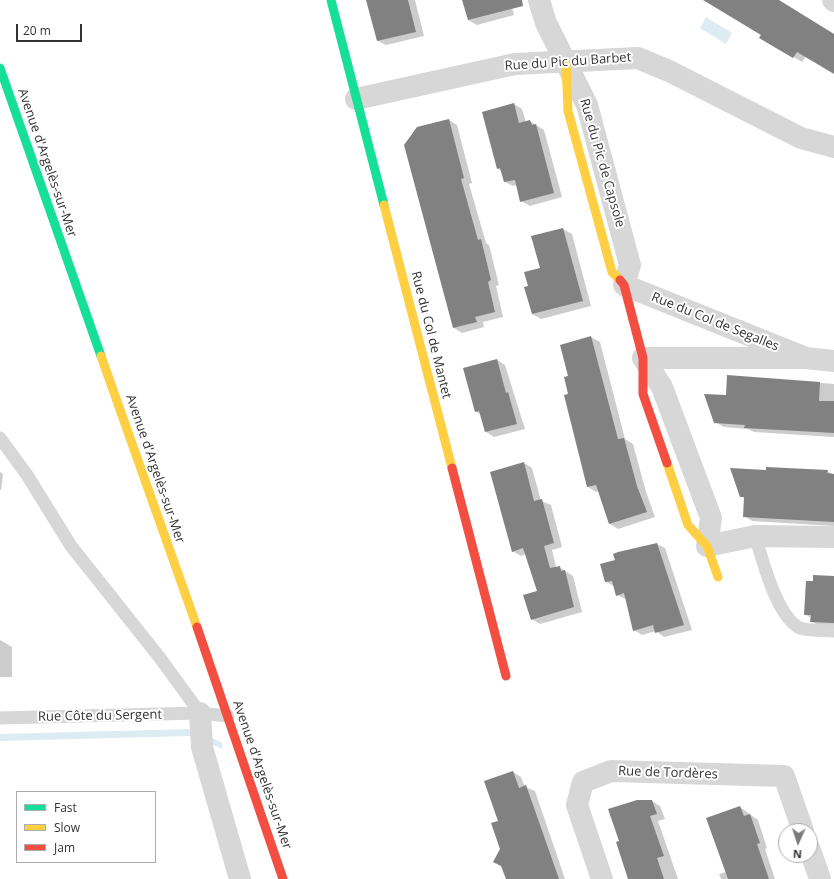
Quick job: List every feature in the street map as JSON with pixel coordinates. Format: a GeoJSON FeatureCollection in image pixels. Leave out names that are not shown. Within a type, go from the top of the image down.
{"type":"FeatureCollection","features":[{"type":"Feature","properties":{"kind":"main road","name":"Rue du Col de Mantet"},"geometry":{"type":"LineString","coordinates":[[331,0],[506,676]]}},
{"type":"Feature","properties":{"kind":"main road","name":"Avenue d'Argelès-sur-Mer"},"geometry":{"type":"LineString","coordinates":[[0,68],[228,716],[283,879]]}},
{"type":"Feature","properties":{"kind":"main road","name":"Rue du Pic de Capsole"},"geometry":{"type":"LineString","coordinates":[[624,286],[642,358]]}},
{"type":"Feature","properties":{"kind":"main road","name":"Rue du Pic de Capsole"},"geometry":{"type":"LineString","coordinates":[[707,546],[718,577]]}},
{"type":"Feature","properties":{"kind":"street","name":"Rue du Pic de Capsole"},"geometry":{"type":"LineString","coordinates":[[539,0],[546,23],[587,105],[630,265],[624,286]]}},
{"type":"Feature","properties":{"kind":"street","name":"Rue du Pic du Barbet"},"geometry":{"type":"LineString","coordinates":[[356,99],[515,64],[638,58],[669,71],[801,138],[834,147]]}},
{"type":"Feature","properties":{"kind":"street","name":"Rue du Col de Segalles"},"geometry":{"type":"LineString","coordinates":[[624,286],[806,358]]}},
{"type":"Feature","properties":{"kind":"street","name":"Rue du Pic de Capsole"},"geometry":{"type":"LineString","coordinates":[[642,358],[662,387],[711,518],[707,546]]}},
{"type":"Feature","properties":{"kind":"street","name":"Rue du Col de Segalles"},"geometry":{"type":"LineString","coordinates":[[642,358],[806,358],[834,361]]}},
{"type":"Feature","properties":{"kind":"street"},"geometry":{"type":"LineString","coordinates":[[707,546],[755,536],[834,537]]}},
{"type":"Feature","properties":{"kind":"street"},"geometry":{"type":"LineString","coordinates":[[200,713],[202,748],[240,879]]}},
{"type":"Feature","properties":{"kind":"street","name":"Rue de Tordères"},"geometry":{"type":"LineString","coordinates":[[602,879],[577,805],[583,782],[611,771],[784,776],[800,823]]}},
{"type":"Feature","properties":{"kind":"street"},"geometry":{"type":"LineString","coordinates":[[814,863],[820,879]]}},
{"type":"Feature","properties":{"kind":"lane"},"geometry":{"type":"LineString","coordinates":[[0,438],[26,475],[71,546],[160,658],[200,713]]}},
{"type":"Feature","properties":{"kind":"lane"},"geometry":{"type":"LineString","coordinates":[[755,536],[774,594],[782,612],[800,628],[834,631]]}},
{"type":"Feature","properties":{"kind":"lane","name":"Rue Côte du Sergent"},"geometry":{"type":"LineString","coordinates":[[0,718],[200,713],[228,716]]}},
{"type":"Feature","properties":{"kind":"shaded area"},"geometry":{"type":"Polygon","coordinates":[[[706,17],[732,33],[726,44],[700,28],[706,17]]]}},
{"type":"Feature","properties":{"kind":"shaded area"},"geometry":{"type":"Polygon","coordinates":[[[192,729],[221,742],[223,749],[190,736],[0,741],[0,734],[192,729]]]}},
{"type":"Feature","properties":{"kind":"building"},"geometry":{"type":"Polygon","coordinates":[[[366,0],[408,0],[416,32],[377,41],[366,0]]]}},
{"type":"Feature","properties":{"kind":"building"},"geometry":{"type":"Polygon","coordinates":[[[462,0],[522,0],[523,6],[468,20],[462,0]]]}},
{"type":"Feature","properties":{"kind":"building"},"geometry":{"type":"Polygon","coordinates":[[[703,0],[779,0],[834,34],[834,74],[797,52],[793,58],[759,38],[761,35],[703,0]]]}},
{"type":"Feature","properties":{"kind":"building"},"geometry":{"type":"Polygon","coordinates":[[[514,103],[519,123],[530,120],[532,125],[536,124],[554,193],[520,202],[515,180],[504,182],[500,168],[497,169],[482,112],[514,103]]]}},
{"type":"Feature","properties":{"kind":"building"},"geometry":{"type":"Polygon","coordinates":[[[449,119],[464,178],[461,179],[478,240],[481,239],[491,280],[488,282],[495,312],[475,317],[477,322],[453,328],[404,145],[417,127],[449,119]]]}},
{"type":"Feature","properties":{"kind":"building"},"geometry":{"type":"Polygon","coordinates":[[[563,228],[583,301],[532,314],[524,287],[528,286],[524,272],[540,268],[531,236],[563,228]]]}},
{"type":"Feature","properties":{"kind":"building"},"geometry":{"type":"Polygon","coordinates":[[[591,336],[618,439],[624,438],[637,486],[647,512],[609,524],[596,485],[587,487],[564,395],[568,394],[564,377],[568,376],[560,345],[591,336]]]}},
{"type":"Feature","properties":{"kind":"building"},"geometry":{"type":"Polygon","coordinates":[[[497,359],[506,393],[508,392],[517,424],[485,432],[479,411],[475,412],[463,368],[497,359]]]}},
{"type":"Feature","properties":{"kind":"building"},"geometry":{"type":"Polygon","coordinates":[[[727,375],[820,382],[819,401],[834,401],[834,433],[744,428],[745,425],[714,423],[704,394],[726,395],[727,375]]]}},
{"type":"Feature","properties":{"kind":"building"},"geometry":{"type":"Polygon","coordinates":[[[524,462],[534,501],[542,499],[554,543],[544,546],[550,568],[560,566],[561,571],[565,570],[574,607],[531,620],[523,595],[537,591],[523,548],[512,552],[490,472],[524,462]]]}},
{"type":"Feature","properties":{"kind":"building"},"geometry":{"type":"Polygon","coordinates":[[[766,467],[828,470],[827,473],[834,474],[834,522],[743,517],[744,497],[740,497],[730,468],[766,470],[766,467]]]}},
{"type":"Feature","properties":{"kind":"building"},"geometry":{"type":"Polygon","coordinates":[[[657,543],[684,625],[655,633],[653,625],[633,631],[624,593],[616,596],[612,581],[605,582],[600,564],[615,560],[613,554],[618,552],[657,543]]]}},
{"type":"Feature","properties":{"kind":"building"},"geometry":{"type":"Polygon","coordinates":[[[813,575],[834,576],[834,623],[810,622],[811,615],[804,615],[806,581],[813,581],[813,575]]]}},
{"type":"Feature","properties":{"kind":"building"},"geometry":{"type":"Polygon","coordinates":[[[513,771],[519,788],[526,785],[559,879],[506,879],[501,866],[493,862],[500,849],[491,823],[498,821],[484,781],[513,771]]]}},
{"type":"Feature","properties":{"kind":"building"},"geometry":{"type":"Polygon","coordinates":[[[637,800],[652,800],[657,814],[650,816],[664,856],[657,858],[664,879],[628,879],[616,842],[619,841],[608,809],[637,800]]]}},
{"type":"Feature","properties":{"kind":"building"},"geometry":{"type":"Polygon","coordinates":[[[740,806],[744,816],[750,814],[760,843],[757,844],[769,879],[728,879],[706,818],[740,806]]]}},
{"type":"Feature","properties":{"kind":"traffic: fast"},"geometry":{"type":"LineString","coordinates":[[331,0],[384,205]]}},
{"type":"Feature","properties":{"kind":"traffic: fast"},"geometry":{"type":"LineString","coordinates":[[0,68],[101,356]]}},
{"type":"Feature","properties":{"kind":"traffic: slow"},"geometry":{"type":"LineString","coordinates":[[566,62],[568,111],[612,272],[620,280]]}},
{"type":"Feature","properties":{"kind":"traffic: slow"},"geometry":{"type":"LineString","coordinates":[[384,205],[452,468]]}},
{"type":"Feature","properties":{"kind":"traffic: slow"},"geometry":{"type":"LineString","coordinates":[[101,356],[197,627]]}},
{"type":"Feature","properties":{"kind":"traffic: slow"},"geometry":{"type":"LineString","coordinates":[[667,463],[688,525],[707,546],[718,577]]}},
{"type":"Feature","properties":{"kind":"traffic: jam"},"geometry":{"type":"LineString","coordinates":[[620,280],[624,285],[643,358],[643,394],[667,463]]}},
{"type":"Feature","properties":{"kind":"traffic: jam"},"geometry":{"type":"LineString","coordinates":[[452,468],[506,676]]}},
{"type":"Feature","properties":{"kind":"traffic: jam"},"geometry":{"type":"LineString","coordinates":[[197,627],[283,879]]}}]}
